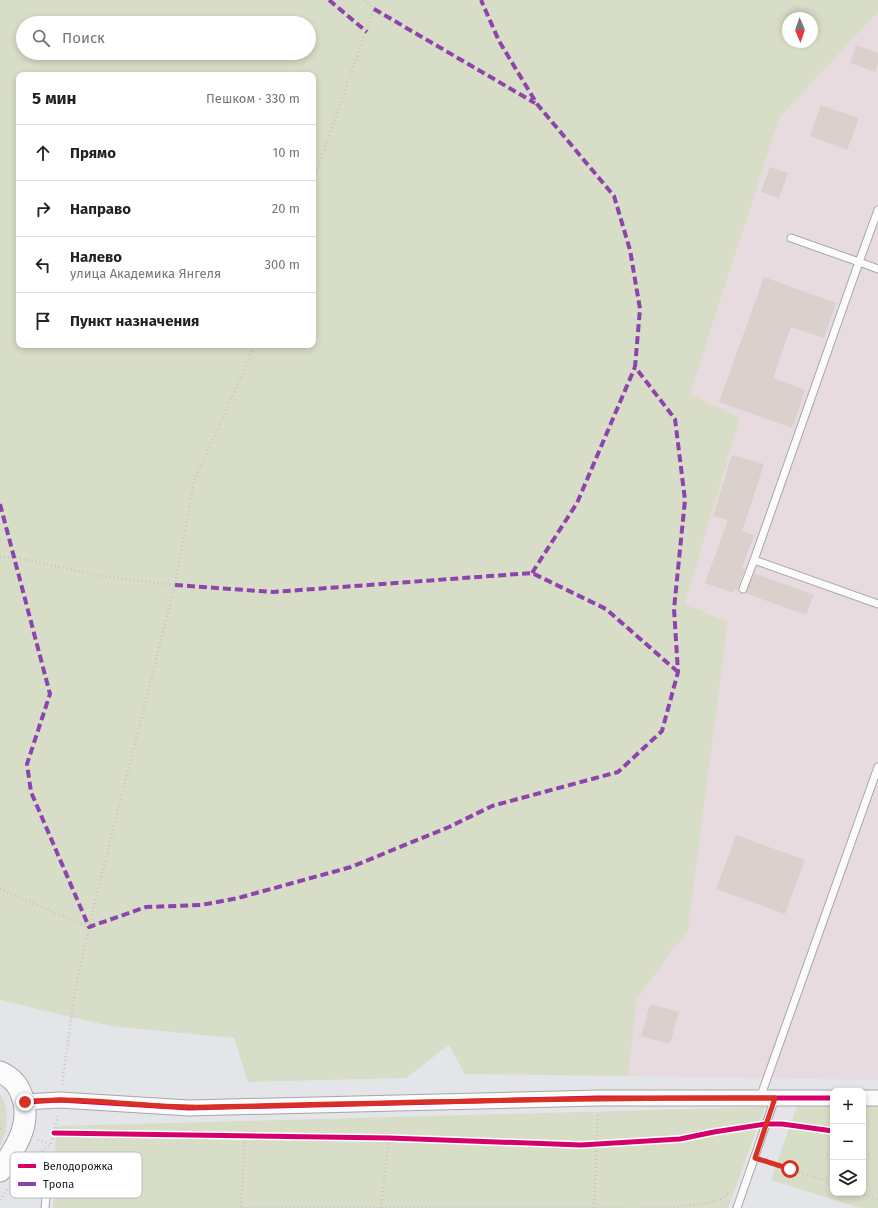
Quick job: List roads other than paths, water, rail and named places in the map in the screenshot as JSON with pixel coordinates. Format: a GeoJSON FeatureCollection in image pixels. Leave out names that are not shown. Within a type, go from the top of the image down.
{"type":"FeatureCollection","features":[{"type":"Feature","properties":{"kind":"main road"},"geometry":{"type":"LineString","coordinates":[[0,1072],[6,1074],[18,1087],[25,1102],[26,1119],[12,1152]]}},
{"type":"Feature","properties":{"kind":"main road"},"geometry":{"type":"LineString","coordinates":[[0,1171],[10,1155]]}},
{"type":"Feature","properties":{"kind":"street"},"geometry":{"type":"LineString","coordinates":[[25,1102],[60,1100],[189,1108],[598,1098],[830,1098]]}},
{"type":"Feature","properties":{"kind":"street"},"geometry":{"type":"LineString","coordinates":[[866,1098],[878,1098]]}},
{"type":"Feature","properties":{"kind":"lane"},"geometry":{"type":"LineString","coordinates":[[743,589],[878,210]]}},
{"type":"Feature","properties":{"kind":"lane"},"geometry":{"type":"LineString","coordinates":[[791,238],[878,269]]}},
{"type":"Feature","properties":{"kind":"lane"},"geometry":{"type":"LineString","coordinates":[[754,560],[878,604]]}},
{"type":"Feature","properties":{"kind":"lane"},"geometry":{"type":"LineString","coordinates":[[760,1098],[878,767]]}},
{"type":"Feature","properties":{"kind":"lane"},"geometry":{"type":"LineString","coordinates":[[737,1208],[775,1098]]}},
{"type":"Feature","properties":{"kind":"lane"},"geometry":{"type":"LineString","coordinates":[[14,1149],[18,1152]]}},
{"type":"Feature","properties":{"kind":"lane"},"geometry":{"type":"LineString","coordinates":[[45,1208],[46,1198]]}}]}
